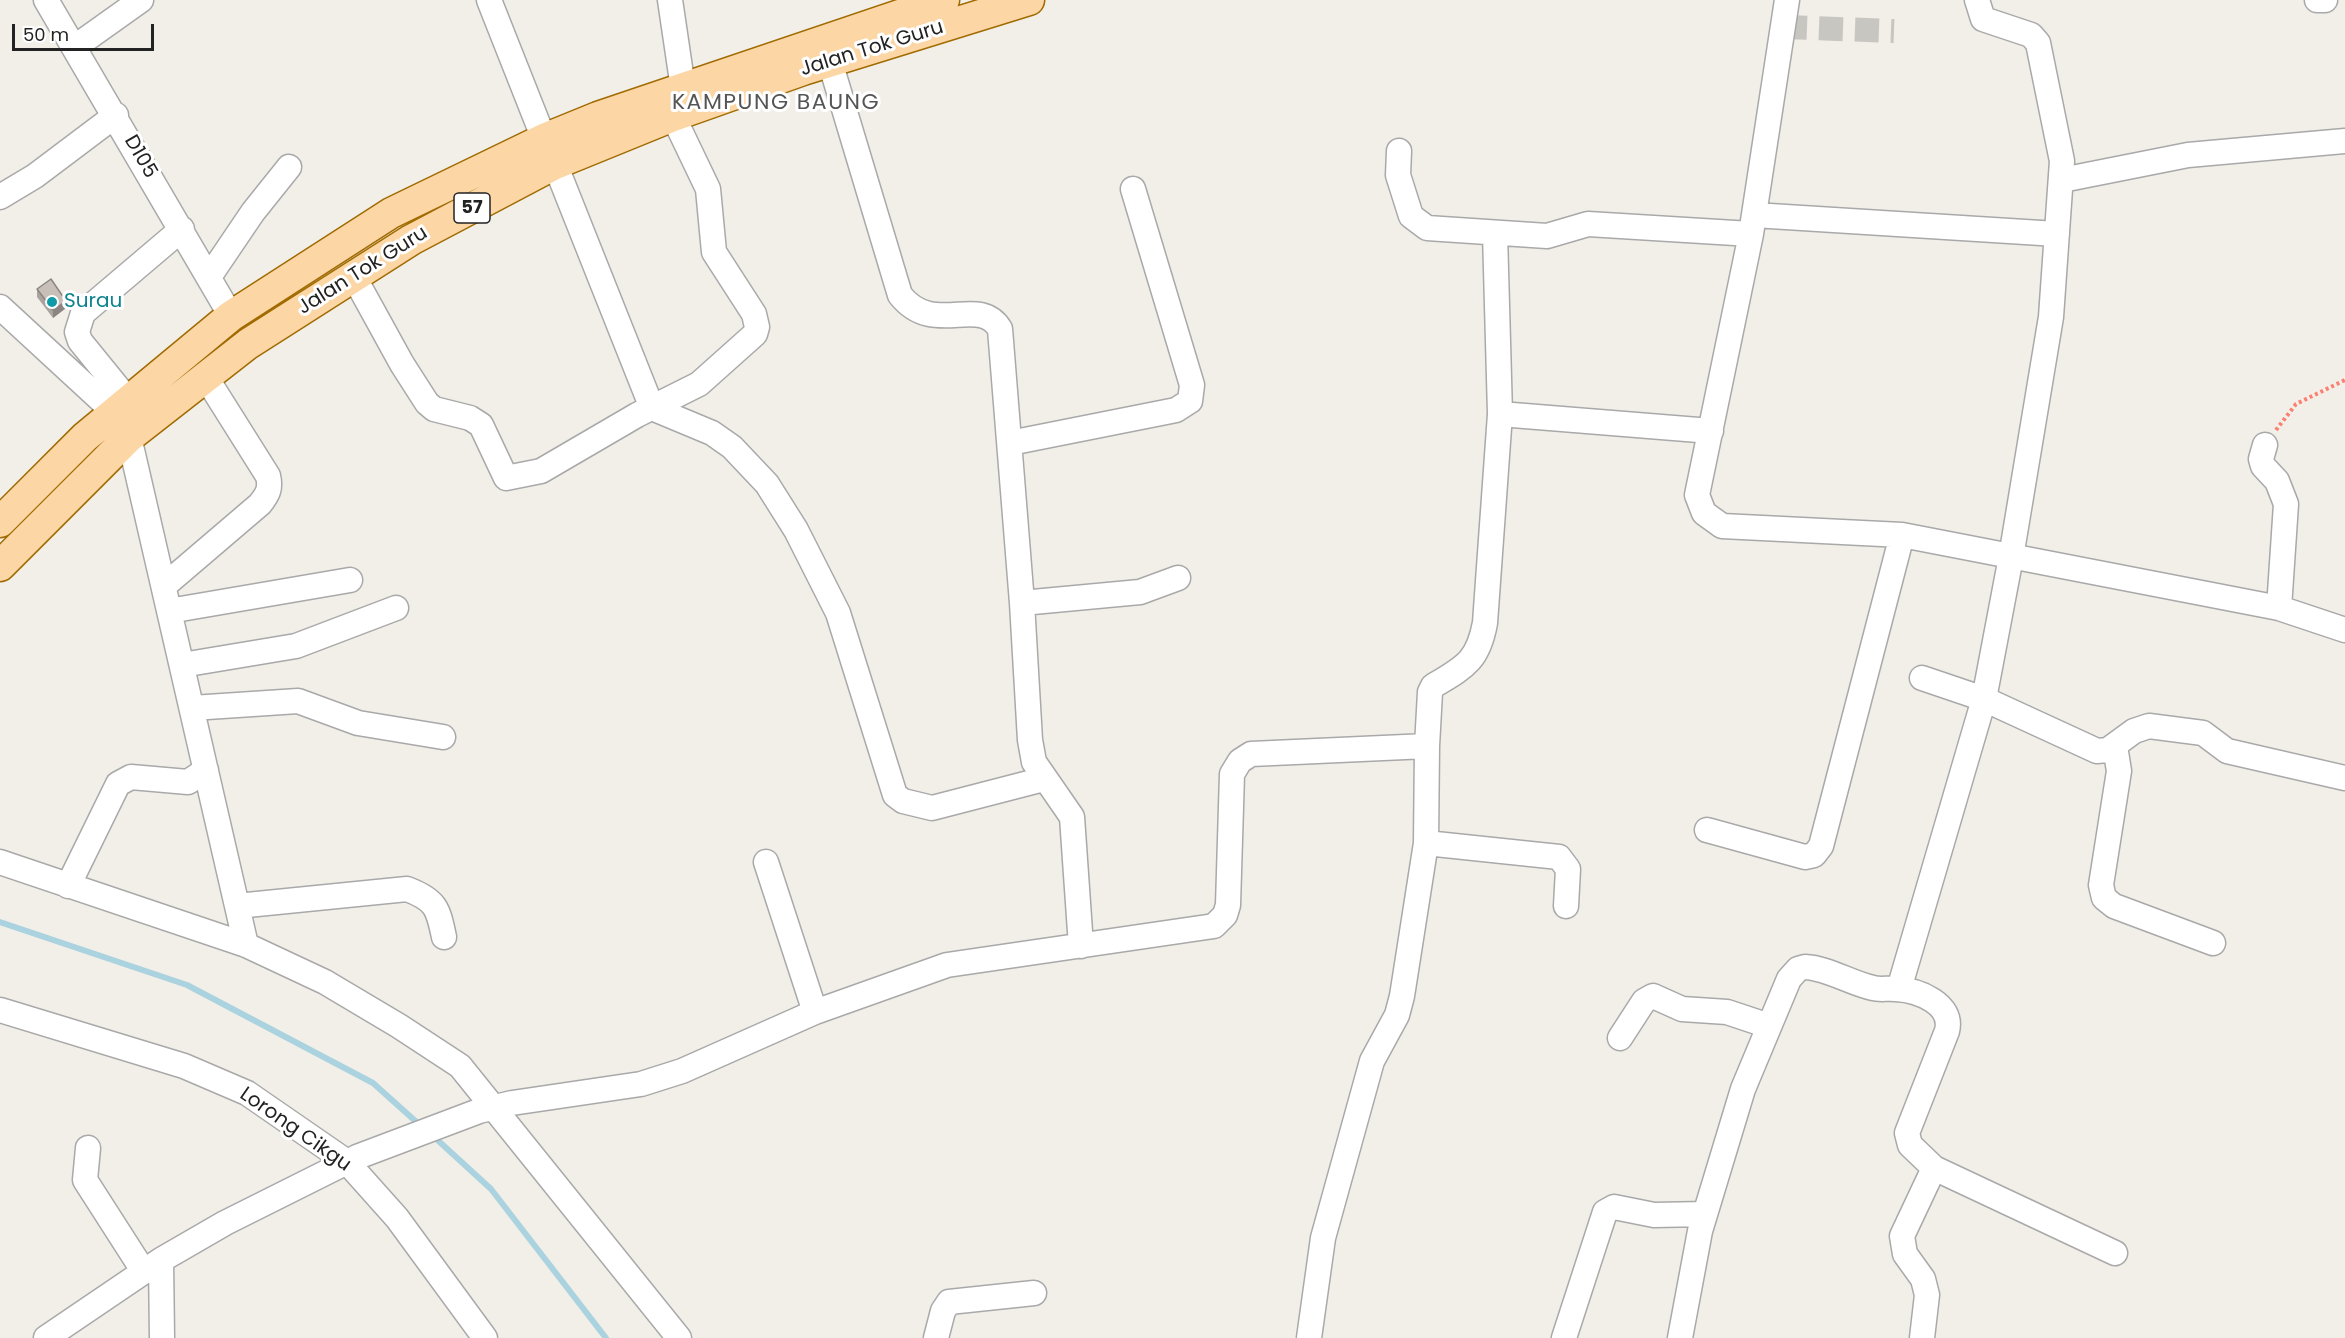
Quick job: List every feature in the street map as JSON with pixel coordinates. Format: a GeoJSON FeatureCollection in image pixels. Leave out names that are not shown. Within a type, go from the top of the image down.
{"type":"FeatureCollection","features":[{"type":"Feature","properties":{"kind":"main road","name":"Jalan Tok Guru"},"geometry":{"type":"LineString","coordinates":[[0,522],[85,437],[124,416],[207,379],[248,344],[353,275],[550,152],[598,117],[944,0]]}},
{"type":"Feature","properties":{"kind":"main road","name":"Jalan Tok Guru"},"geometry":{"type":"LineString","coordinates":[[0,566],[96,470],[124,416],[231,316],[391,213],[550,152],[673,116],[830,62],[1029,0]]}},
{"type":"Feature","properties":{"kind":"main road"},"geometry":{"type":"LineString","coordinates":[[39,482],[53,489],[70,487],[96,470]]}},
{"type":"Feature","properties":{"kind":"street","name":"D105"},"geometry":{"type":"LineString","coordinates":[[46,0],[116,115],[231,316]]}},
{"type":"Feature","properties":{"kind":"street"},"geometry":{"type":"LineString","coordinates":[[75,47],[141,0]]}},
{"type":"Feature","properties":{"kind":"street"},"geometry":{"type":"LineString","coordinates":[[489,0],[652,408],[712,433],[732,447],[767,484],[796,530],[838,614],[893,791],[898,799],[936,808],[1044,779]]}},
{"type":"Feature","properties":{"kind":"street"},"geometry":{"type":"LineString","coordinates":[[670,0],[683,88]]}},
{"type":"Feature","properties":{"kind":"street"},"geometry":{"type":"LineString","coordinates":[[1787,0],[1753,224],[1697,495],[1704,513],[1722,526],[1902,535],[2279,608],[2345,630]]}},
{"type":"Feature","properties":{"kind":"street"},"geometry":{"type":"LineString","coordinates":[[1899,989],[1984,699],[2011,556],[2051,317],[2062,180],[2062,161],[2038,43],[2031,35],[1983,20],[1977,0]]}},
{"type":"Feature","properties":{"kind":"street"},"geometry":{"type":"LineString","coordinates":[[2317,0],[2325,0]]}},
{"type":"Feature","properties":{"kind":"street"},"geometry":{"type":"LineString","coordinates":[[830,62],[900,295],[907,303],[926,315],[938,317],[987,315],[994,319],[1000,329],[1022,603],[1030,740],[1034,762],[1072,817],[1081,946]]}},
{"type":"Feature","properties":{"kind":"street"},"geometry":{"type":"LineString","coordinates":[[0,197],[36,176],[116,115]]}},
{"type":"Feature","properties":{"kind":"street"},"geometry":{"type":"LineString","coordinates":[[353,275],[402,364],[427,403],[434,410],[470,418],[481,425],[506,478],[541,471],[699,384],[750,340],[757,327],[754,314],[714,252],[708,189],[673,116]]}},
{"type":"Feature","properties":{"kind":"street"},"geometry":{"type":"LineString","coordinates":[[2062,180],[2188,155],[2345,141]]}},
{"type":"Feature","properties":{"kind":"street"},"geometry":{"type":"LineString","coordinates":[[1399,151],[1398,175],[1411,216],[1415,222],[1427,228],[1547,236],[1588,224],[1753,224],[2057,234]]}},
{"type":"Feature","properties":{"kind":"street"},"geometry":{"type":"LineString","coordinates":[[209,277],[253,212],[289,167]]}},
{"type":"Feature","properties":{"kind":"street"},"geometry":{"type":"LineString","coordinates":[[1010,443],[1176,410],[1190,401],[1192,385],[1133,189]]}},
{"type":"Feature","properties":{"kind":"street"},"geometry":{"type":"LineString","coordinates":[[182,229],[83,313],[78,322],[80,341],[124,416],[246,945]]}},
{"type":"Feature","properties":{"kind":"street"},"geometry":{"type":"LineString","coordinates":[[1309,1338],[1326,1227],[1372,1061],[1397,1015],[1402,996],[1426,843],[1430,692],[1433,686],[1474,658],[1481,646],[1485,623],[1500,414],[1495,233]]}},
{"type":"Feature","properties":{"kind":"street"},"geometry":{"type":"LineString","coordinates":[[0,307],[124,416]]}},
{"type":"Feature","properties":{"kind":"street"},"geometry":{"type":"LineString","coordinates":[[164,586],[260,504],[271,486],[268,476],[207,379]]}},
{"type":"Feature","properties":{"kind":"street"},"geometry":{"type":"LineString","coordinates":[[1500,414],[1711,431]]}},
{"type":"Feature","properties":{"kind":"street"},"geometry":{"type":"LineString","coordinates":[[2265,445],[2262,452],[2263,466],[2285,495],[2286,504],[2279,608]]}},
{"type":"Feature","properties":{"kind":"street"},"geometry":{"type":"LineString","coordinates":[[1707,830],[1805,857],[1814,855],[1821,846],[1902,535]]}},
{"type":"Feature","properties":{"kind":"street"},"geometry":{"type":"LineString","coordinates":[[1022,603],[1140,592],[1178,579]]}},
{"type":"Feature","properties":{"kind":"street"},"geometry":{"type":"LineString","coordinates":[[169,610],[350,580]]}},
{"type":"Feature","properties":{"kind":"street"},"geometry":{"type":"LineString","coordinates":[[182,665],[300,645],[396,608]]}},
{"type":"Feature","properties":{"kind":"street"},"geometry":{"type":"LineString","coordinates":[[1922,678],[1984,699],[2092,750],[2102,752],[2115,746],[2143,726],[2198,732],[2227,751],[2345,778]]}},
{"type":"Feature","properties":{"kind":"street"},"geometry":{"type":"LineString","coordinates":[[192,708],[298,702],[358,723],[443,737]]}},
{"type":"Feature","properties":{"kind":"street"},"geometry":{"type":"LineString","coordinates":[[46,1338],[153,1266],[225,1223],[352,1160],[486,1109],[641,1084],[682,1071],[815,1012],[947,965],[1201,930],[1221,921],[1228,905],[1233,774],[1240,762],[1251,754],[1427,746]]}},
{"type":"Feature","properties":{"kind":"street"},"geometry":{"type":"LineString","coordinates":[[2115,746],[2119,771],[2103,870],[2101,891],[2104,898],[2114,906],[2213,943]]}},
{"type":"Feature","properties":{"kind":"street"},"geometry":{"type":"LineString","coordinates":[[68,886],[118,784],[131,777],[188,782],[206,770]]}},
{"type":"Feature","properties":{"kind":"street"},"geometry":{"type":"LineString","coordinates":[[1426,843],[1559,857],[1568,869],[1566,906]]}},
{"type":"Feature","properties":{"kind":"street"},"geometry":{"type":"LineString","coordinates":[[0,862],[246,945],[325,982],[460,1066],[486,1109],[679,1338]]}},
{"type":"Feature","properties":{"kind":"street"},"geometry":{"type":"LineString","coordinates":[[766,862],[815,1012]]}},
{"type":"Feature","properties":{"kind":"street"},"geometry":{"type":"LineString","coordinates":[[237,906],[407,889],[426,896],[438,910],[444,937]]}},
{"type":"Feature","properties":{"kind":"street"},"geometry":{"type":"LineString","coordinates":[[1680,1338],[1705,1214],[1743,1089],[1789,979],[1798,969],[1812,968],[1875,989],[1899,989],[1937,1003],[1943,1008],[1948,1024],[1907,1133],[1910,1145],[1934,1168],[2115,1253]]}},
{"type":"Feature","properties":{"kind":"street"},"geometry":{"type":"LineString","coordinates":[[1620,1038],[1644,1001],[1653,996],[1682,1008],[1727,1012],[1769,1026]]}},
{"type":"Feature","properties":{"kind":"street","name":"Lorong Cikgu"},"geometry":{"type":"LineString","coordinates":[[0,1010],[184,1066],[237,1089],[352,1160],[485,1338]]}},
{"type":"Feature","properties":{"kind":"street"},"geometry":{"type":"LineString","coordinates":[[88,1148],[85,1180],[153,1266],[162,1338]]}},
{"type":"Feature","properties":{"kind":"street"},"geometry":{"type":"LineString","coordinates":[[1922,1338],[1927,1294],[1923,1279],[1905,1254],[1902,1236],[1934,1168]]}},
{"type":"Feature","properties":{"kind":"street"},"geometry":{"type":"LineString","coordinates":[[1564,1338],[1605,1212],[1614,1207],[1654,1215],[1705,1214]]}},
{"type":"Feature","properties":{"kind":"street"},"geometry":{"type":"LineString","coordinates":[[936,1338],[942,1311],[949,1302],[1034,1293]]}},
{"type":"Feature","properties":{"kind":"path"},"geometry":{"type":"LineString","coordinates":[[2265,445],[2296,404],[2345,380]]}},
{"type":"Feature","properties":{"kind":"building"},"geometry":{"type":"Polygon","coordinates":[[[51,279],[66,301],[53,310],[37,289],[51,279]]]}},
{"type":"Feature","properties":{"kind":"waterway"},"geometry":{"type":"LineString","coordinates":[[0,922],[187,985],[373,1083],[422,1127]]}},
{"type":"Feature","properties":{"kind":"waterway"},"geometry":{"type":"LineString","coordinates":[[432,1135],[491,1189],[606,1338]]}},
{"type":"Feature","properties":{"kind":"tunnel"},"geometry":{"type":"LineString","coordinates":[[1783,27],[1894,31]]}},
{"type":"Feature","properties":{"kind":"place","name":"Surau"},"geometry":{"type":"Point","coordinates":[52,302]}},
{"type":"Feature","properties":{"kind":"district","name":"KAMPUNG BAUNG"},"geometry":{"type":"Point","coordinates":[776,103]}}]}
